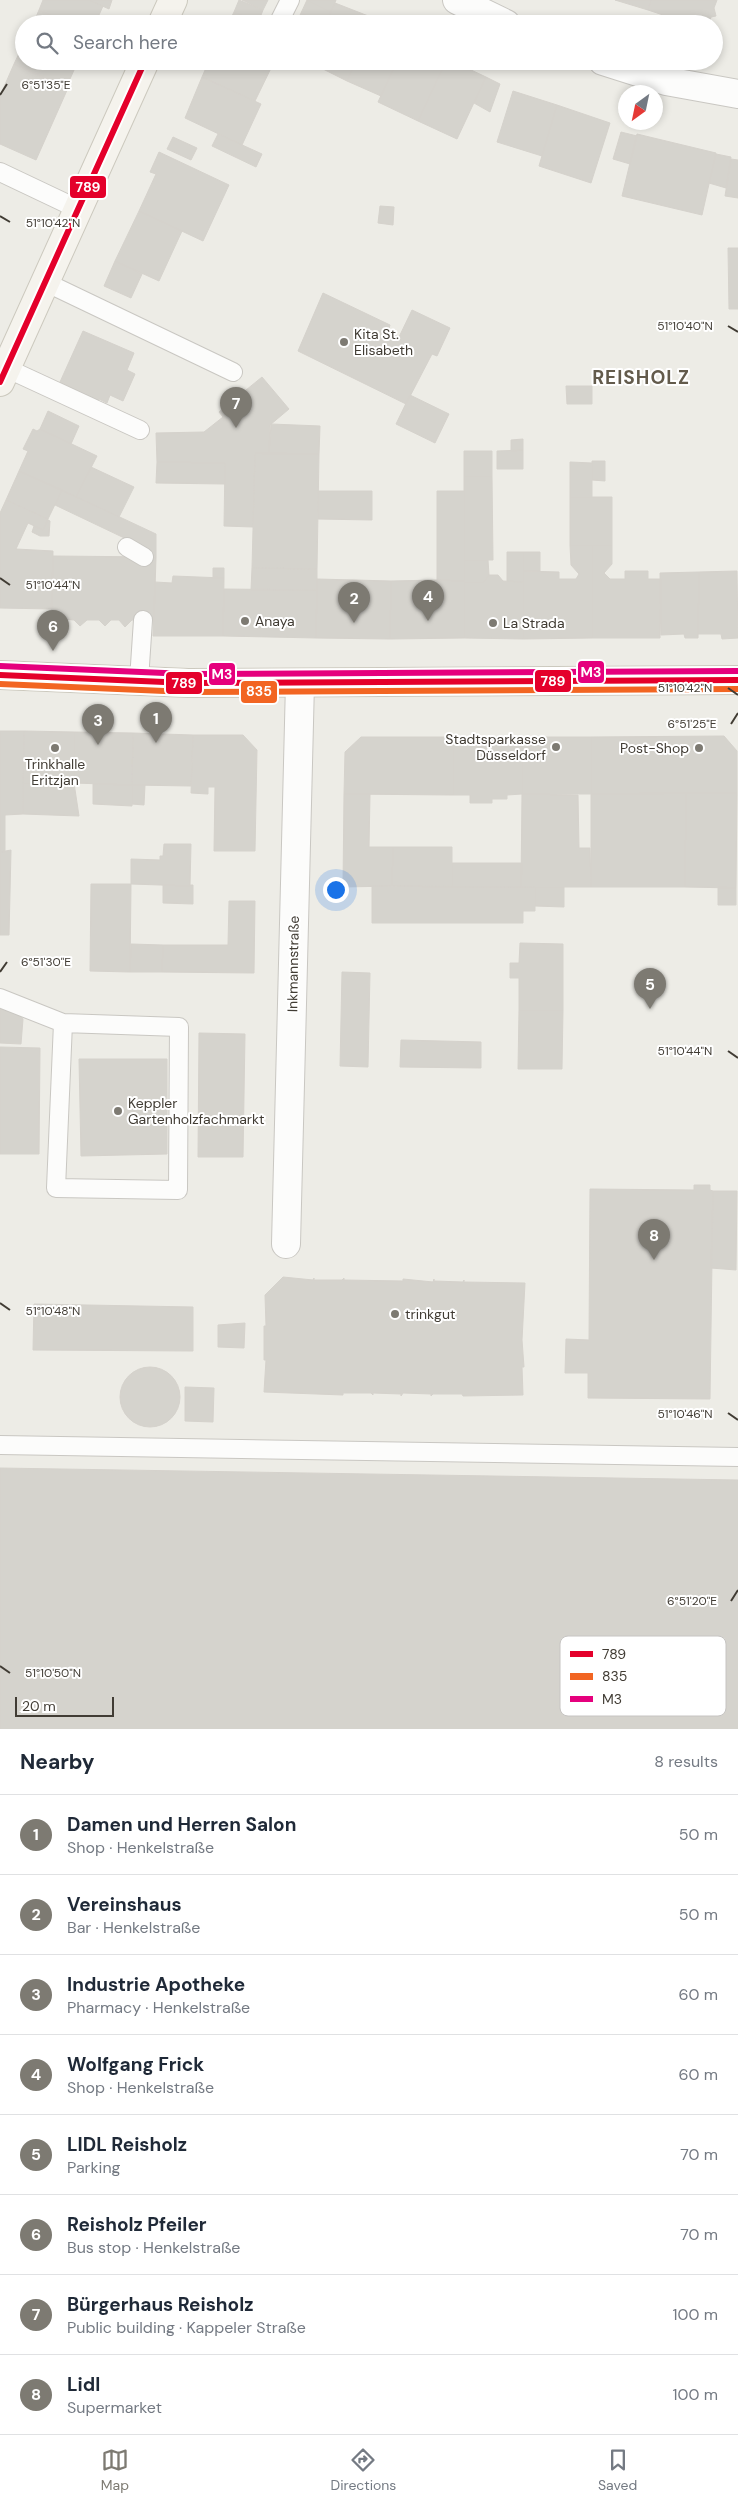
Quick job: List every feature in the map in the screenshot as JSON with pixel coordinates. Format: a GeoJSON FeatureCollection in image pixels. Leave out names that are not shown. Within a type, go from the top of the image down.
{"type":"FeatureCollection","features":[{"type":"Feature","properties":{"kind":"street"},"geometry":{"type":"LineString","coordinates":[[166,15],[173,0]]}},
{"type":"Feature","properties":{"kind":"street"},"geometry":{"type":"LineString","coordinates":[[457,0],[488,15]]}},
{"type":"Feature","properties":{"kind":"street"},"geometry":{"type":"LineString","coordinates":[[3,375],[141,70]]}},
{"type":"Feature","properties":{"kind":"street"},"geometry":{"type":"LineString","coordinates":[[631,70],[666,81],[738,94]]}},
{"type":"Feature","properties":{"kind":"street"},"geometry":{"type":"LineString","coordinates":[[0,675],[188,683],[738,680]]}},
{"type":"Feature","properties":{"kind":"street","name":"Inkmannstraße"},"geometry":{"type":"LineString","coordinates":[[286,1244],[300,683]]}},
{"type":"Feature","properties":{"kind":"lane"},"geometry":{"type":"LineString","coordinates":[[282,15],[290,0]]}},
{"type":"Feature","properties":{"kind":"lane"},"geometry":{"type":"LineString","coordinates":[[0,172],[78,210]]}},
{"type":"Feature","properties":{"kind":"lane"},"geometry":{"type":"LineString","coordinates":[[45,282],[233,372]]}},
{"type":"Feature","properties":{"kind":"lane"},"geometry":{"type":"LineString","coordinates":[[3,375],[140,430]]}},
{"type":"Feature","properties":{"kind":"lane"},"geometry":{"type":"LineString","coordinates":[[127,547],[144,557]]}},
{"type":"Feature","properties":{"kind":"lane"},"geometry":{"type":"LineString","coordinates":[[139,680],[143,620]]}},
{"type":"Feature","properties":{"kind":"lane"},"geometry":{"type":"LineString","coordinates":[[0,998],[63,1023],[179,1027],[178,1190],[56,1188],[63,1023]]}},
{"type":"Feature","properties":{"kind":"lane"},"geometry":{"type":"LineString","coordinates":[[0,1445],[738,1457]]}},
{"type":"Feature","properties":{"kind":"building"},"geometry":{"type":"Polygon","coordinates":[[[43,0],[89,0],[103,6],[99,15],[50,15],[39,10],[43,0]]]}},
{"type":"Feature","properties":{"kind":"building"},"geometry":{"type":"Polygon","coordinates":[[[89,0],[112,0],[109,9],[89,0]]]}},
{"type":"Feature","properties":{"kind":"building"},"geometry":{"type":"Polygon","coordinates":[[[239,0],[263,10],[261,15],[241,15],[234,12],[239,0]]]}},
{"type":"Feature","properties":{"kind":"building"},"geometry":{"type":"Polygon","coordinates":[[[242,0],[268,0],[263,10],[242,0]]]}},
{"type":"Feature","properties":{"kind":"building"},"geometry":{"type":"Polygon","coordinates":[[[307,0],[336,0],[331,12],[307,0]]]}},
{"type":"Feature","properties":{"kind":"building"},"geometry":{"type":"Polygon","coordinates":[[[307,0],[331,12],[330,15],[305,15],[301,13],[307,0]]]}},
{"type":"Feature","properties":{"kind":"building"},"geometry":{"type":"Polygon","coordinates":[[[615,0],[651,0],[648,10],[615,0]]]}},
{"type":"Feature","properties":{"kind":"building"},"geometry":{"type":"Polygon","coordinates":[[[651,0],[717,0],[714,8],[716,15],[663,15],[648,10],[651,0]]]}},
{"type":"Feature","properties":{"kind":"building"},"geometry":{"type":"Polygon","coordinates":[[[335,3],[366,15],[329,15],[335,3]]]}},
{"type":"Feature","properties":{"kind":"building"},"geometry":{"type":"Polygon","coordinates":[[[39,10],[50,15],[37,15],[39,10]]]}},
{"type":"Feature","properties":{"kind":"building"},"geometry":{"type":"Polygon","coordinates":[[[14,64],[15,70],[28,70],[68,88],[36,160],[0,144],[0,96],[14,64]]]}},
{"type":"Feature","properties":{"kind":"building"},"geometry":{"type":"Polygon","coordinates":[[[27,70],[74,70],[66,88],[27,70]]]}},
{"type":"Feature","properties":{"kind":"building"},"geometry":{"type":"Polygon","coordinates":[[[205,70],[270,70],[255,101],[202,77],[205,70]]]}},
{"type":"Feature","properties":{"kind":"building"},"geometry":{"type":"Polygon","coordinates":[[[325,70],[352,70],[347,81],[325,70]]]}},
{"type":"Feature","properties":{"kind":"building"},"geometry":{"type":"Polygon","coordinates":[[[352,70],[393,70],[381,96],[347,81],[352,70]]]}},
{"type":"Feature","properties":{"kind":"building"},"geometry":{"type":"Polygon","coordinates":[[[393,70],[442,70],[418,121],[378,102],[393,70]]]}},
{"type":"Feature","properties":{"kind":"building"},"geometry":{"type":"Polygon","coordinates":[[[442,70],[471,70],[486,77],[457,139],[418,121],[442,70]]]}},
{"type":"Feature","properties":{"kind":"building"},"geometry":{"type":"Polygon","coordinates":[[[202,77],[261,104],[242,145],[185,118],[202,77]]]}},
{"type":"Feature","properties":{"kind":"building"},"geometry":{"type":"Polygon","coordinates":[[[486,77],[500,84],[490,112],[474,103],[486,77]]]}},
{"type":"Feature","properties":{"kind":"building"},"geometry":{"type":"Polygon","coordinates":[[[513,91],[557,105],[542,156],[497,142],[513,91]]]}},
{"type":"Feature","properties":{"kind":"building"},"geometry":{"type":"Polygon","coordinates":[[[557,105],[610,123],[591,183],[539,166],[557,105]]]}},
{"type":"Feature","properties":{"kind":"building"},"geometry":{"type":"Polygon","coordinates":[[[621,132],[637,136],[630,164],[613,159],[621,132]]]}},
{"type":"Feature","properties":{"kind":"building"},"geometry":{"type":"Polygon","coordinates":[[[218,134],[262,154],[256,167],[212,146],[218,134]]]}},
{"type":"Feature","properties":{"kind":"building"},"geometry":{"type":"Polygon","coordinates":[[[637,134],[716,153],[702,215],[622,196],[637,134]]]}},
{"type":"Feature","properties":{"kind":"building"},"geometry":{"type":"Polygon","coordinates":[[[173,137],[197,148],[191,160],[167,149],[173,137]]]}},
{"type":"Feature","properties":{"kind":"building"},"geometry":{"type":"Polygon","coordinates":[[[159,152],[229,185],[203,241],[139,211],[156,174],[150,172],[159,152]]]}},
{"type":"Feature","properties":{"kind":"building"},"geometry":{"type":"Polygon","coordinates":[[[716,154],[731,157],[726,188],[709,183],[716,154]]]}},
{"type":"Feature","properties":{"kind":"building"},"geometry":{"type":"Polygon","coordinates":[[[731,159],[738,160],[738,198],[725,196],[731,159]]]}},
{"type":"Feature","properties":{"kind":"building"},"geometry":{"type":"Polygon","coordinates":[[[380,206],[394,207],[393,225],[378,223],[380,206]]]}},
{"type":"Feature","properties":{"kind":"building"},"geometry":{"type":"Polygon","coordinates":[[[139,211],[182,231],[159,281],[115,261],[139,211]]]}},
{"type":"Feature","properties":{"kind":"building"},"geometry":{"type":"Polygon","coordinates":[[[728,248],[738,248],[738,309],[729,309],[728,248]]]}},
{"type":"Feature","properties":{"kind":"building"},"geometry":{"type":"Polygon","coordinates":[[[115,261],[142,274],[131,298],[104,286],[115,261]]]}},
{"type":"Feature","properties":{"kind":"building"},"geometry":{"type":"Polygon","coordinates":[[[323,293],[390,325],[388,332],[399,337],[412,310],[450,328],[437,356],[432,354],[406,404],[298,351],[323,293]]]}},
{"type":"Feature","properties":{"kind":"building"},"geometry":{"type":"Polygon","coordinates":[[[83,331],[134,353],[127,370],[135,374],[123,401],[110,395],[107,403],[99,399],[98,401],[60,382],[83,331]]]}},
{"type":"Feature","properties":{"kind":"building"},"geometry":{"type":"Polygon","coordinates":[[[262,377],[289,409],[270,425],[269,454],[255,453],[253,527],[224,526],[225,463],[157,462],[156,433],[204,432],[223,417],[219,412],[262,377]]]}},
{"type":"Feature","properties":{"kind":"building"},"geometry":{"type":"Polygon","coordinates":[[[566,386],[592,386],[592,404],[567,404],[566,386]]]}},
{"type":"Feature","properties":{"kind":"building"},"geometry":{"type":"Polygon","coordinates":[[[410,395],[449,414],[435,443],[396,424],[410,395]]]}},
{"type":"Feature","properties":{"kind":"building"},"geometry":{"type":"Polygon","coordinates":[[[48,411],[79,426],[71,444],[40,429],[48,411]]]}},
{"type":"Feature","properties":{"kind":"building"},"geometry":{"type":"Polygon","coordinates":[[[271,424],[320,426],[319,454],[269,454],[271,424]]]}},
{"type":"Feature","properties":{"kind":"building"},"geometry":{"type":"Polygon","coordinates":[[[33,429],[37,431],[40,429],[97,456],[76,497],[19,471],[28,451],[23,449],[33,429]]]}},
{"type":"Feature","properties":{"kind":"building"},"geometry":{"type":"Polygon","coordinates":[[[523,439],[523,450],[511,451],[511,440],[523,439]]]}},
{"type":"Feature","properties":{"kind":"building"},"geometry":{"type":"Polygon","coordinates":[[[523,450],[523,469],[497,469],[497,451],[523,450]]]}},
{"type":"Feature","properties":{"kind":"building"},"geometry":{"type":"Polygon","coordinates":[[[464,451],[492,451],[492,476],[464,476],[464,451]]]}},
{"type":"Feature","properties":{"kind":"building"},"geometry":{"type":"Polygon","coordinates":[[[255,453],[319,454],[317,569],[252,568],[255,453]]]}},
{"type":"Feature","properties":{"kind":"building"},"geometry":{"type":"Polygon","coordinates":[[[592,461],[605,461],[605,481],[592,480],[592,461]]]}},
{"type":"Feature","properties":{"kind":"building"},"geometry":{"type":"Polygon","coordinates":[[[157,462],[225,463],[225,484],[156,483],[157,462]]]}},
{"type":"Feature","properties":{"kind":"building"},"geometry":{"type":"Polygon","coordinates":[[[570,462],[592,463],[592,497],[570,497],[570,462]]]}},
{"type":"Feature","properties":{"kind":"building"},"geometry":{"type":"Polygon","coordinates":[[[91,467],[134,487],[119,517],[76,497],[91,467]]]}},
{"type":"Feature","properties":{"kind":"building"},"geometry":{"type":"Polygon","coordinates":[[[19,471],[62,490],[48,519],[6,500],[19,471]]]}},
{"type":"Feature","properties":{"kind":"building"},"geometry":{"type":"Polygon","coordinates":[[[464,476],[492,476],[493,560],[464,560],[464,476]]]}},
{"type":"Feature","properties":{"kind":"building"},"geometry":{"type":"Polygon","coordinates":[[[62,490],[156,534],[156,557],[138,548],[139,545],[55,505],[62,490]]]}},
{"type":"Feature","properties":{"kind":"building"},"geometry":{"type":"Polygon","coordinates":[[[318,491],[372,491],[372,520],[318,519],[318,491]]]}},
{"type":"Feature","properties":{"kind":"building"},"geometry":{"type":"Polygon","coordinates":[[[437,491],[464,491],[464,581],[437,580],[437,491]]]}},
{"type":"Feature","properties":{"kind":"building"},"geometry":{"type":"Polygon","coordinates":[[[570,497],[612,497],[612,545],[570,545],[570,497]]]}},
{"type":"Feature","properties":{"kind":"building"},"geometry":{"type":"Polygon","coordinates":[[[6,500],[48,519],[43,530],[28,523],[16,549],[53,551],[52,609],[0,608],[0,513],[6,500]]]}},
{"type":"Feature","properties":{"kind":"building"},"geometry":{"type":"Polygon","coordinates":[[[48,520],[50,521],[49,536],[40,536],[32,532],[34,526],[43,530],[48,520]]]}},
{"type":"Feature","properties":{"kind":"building"},"geometry":{"type":"Polygon","coordinates":[[[570,545],[592,545],[592,638],[523,639],[523,571],[559,572],[559,579],[576,579],[579,574],[571,565],[570,545]]]}},
{"type":"Feature","properties":{"kind":"building"},"geometry":{"type":"Polygon","coordinates":[[[592,545],[612,545],[612,564],[604,573],[610,579],[625,579],[625,571],[648,571],[648,579],[661,579],[660,638],[592,638],[592,545]]]}},
{"type":"Feature","properties":{"kind":"building"},"geometry":{"type":"Polygon","coordinates":[[[507,552],[523,552],[523,582],[507,581],[507,552]]]}},
{"type":"Feature","properties":{"kind":"building"},"geometry":{"type":"Polygon","coordinates":[[[523,552],[540,552],[540,571],[523,571],[523,552]]]}},
{"type":"Feature","properties":{"kind":"building"},"geometry":{"type":"Polygon","coordinates":[[[53,556],[156,557],[154,620],[132,620],[125,627],[119,620],[111,620],[105,626],[99,620],[87,620],[80,626],[74,620],[51,618],[53,556]]]}},
{"type":"Feature","properties":{"kind":"building"},"geometry":{"type":"Polygon","coordinates":[[[464,560],[488,560],[489,575],[484,582],[464,582],[464,560]]]}},
{"type":"Feature","properties":{"kind":"building"},"geometry":{"type":"Polygon","coordinates":[[[213,568],[224,568],[224,578],[213,577],[213,568]]]}},
{"type":"Feature","properties":{"kind":"building"},"geometry":{"type":"Polygon","coordinates":[[[252,568],[317,569],[317,590],[251,590],[252,568]]]}},
{"type":"Feature","properties":{"kind":"building"},"geometry":{"type":"Polygon","coordinates":[[[737,571],[738,638],[722,639],[721,634],[698,634],[699,572],[737,571]]]}},
{"type":"Feature","properties":{"kind":"building"},"geometry":{"type":"Polygon","coordinates":[[[699,572],[698,638],[685,638],[684,634],[661,635],[660,573],[699,572]]]}},
{"type":"Feature","properties":{"kind":"building"},"geometry":{"type":"Polygon","coordinates":[[[489,575],[498,575],[503,581],[523,582],[523,639],[464,638],[464,582],[484,582],[489,575]]]}},
{"type":"Feature","properties":{"kind":"building"},"geometry":{"type":"Polygon","coordinates":[[[173,576],[224,578],[223,636],[153,636],[155,582],[172,583],[173,576]]]}},
{"type":"Feature","properties":{"kind":"building"},"geometry":{"type":"Polygon","coordinates":[[[317,579],[391,581],[390,639],[316,638],[317,579]]]}},
{"type":"Feature","properties":{"kind":"building"},"geometry":{"type":"Polygon","coordinates":[[[391,581],[464,581],[464,638],[390,639],[391,581]]]}},
{"type":"Feature","properties":{"kind":"building"},"geometry":{"type":"Polygon","coordinates":[[[224,589],[317,590],[316,638],[223,636],[224,589]]]}},
{"type":"Feature","properties":{"kind":"building"},"geometry":{"type":"Polygon","coordinates":[[[0,731],[24,731],[23,814],[5,815],[5,852],[0,852],[0,731]]]}},
{"type":"Feature","properties":{"kind":"building"},"geometry":{"type":"Polygon","coordinates":[[[24,731],[74,732],[74,783],[23,783],[24,731]]]}},
{"type":"Feature","properties":{"kind":"building"},"geometry":{"type":"Polygon","coordinates":[[[74,732],[133,733],[132,785],[74,783],[74,732]]]}},
{"type":"Feature","properties":{"kind":"building"},"geometry":{"type":"Polygon","coordinates":[[[133,733],[193,735],[191,786],[132,785],[133,733]]]}},
{"type":"Feature","properties":{"kind":"building"},"geometry":{"type":"Polygon","coordinates":[[[193,735],[243,735],[257,750],[255,851],[214,851],[215,787],[208,787],[208,794],[191,793],[193,735]]]}},
{"type":"Feature","properties":{"kind":"building"},"geometry":{"type":"Polygon","coordinates":[[[724,736],[737,751],[737,793],[591,794],[591,737],[724,736]]]}},
{"type":"Feature","properties":{"kind":"building"},"geometry":{"type":"Polygon","coordinates":[[[361,737],[453,737],[453,795],[344,794],[345,752],[361,737]]]}},
{"type":"Feature","properties":{"kind":"building"},"geometry":{"type":"Polygon","coordinates":[[[453,737],[522,737],[522,794],[507,795],[507,799],[492,799],[492,803],[470,803],[470,795],[453,795],[453,737]]]}},
{"type":"Feature","properties":{"kind":"building"},"geometry":{"type":"Polygon","coordinates":[[[522,737],[591,737],[591,794],[522,794],[522,737]]]}},
{"type":"Feature","properties":{"kind":"building"},"geometry":{"type":"Polygon","coordinates":[[[23,783],[74,783],[79,816],[23,814],[23,783]]]}},
{"type":"Feature","properties":{"kind":"building"},"geometry":{"type":"Polygon","coordinates":[[[93,784],[132,785],[132,806],[93,804],[93,784]]]}},
{"type":"Feature","properties":{"kind":"building"},"geometry":{"type":"Polygon","coordinates":[[[132,785],[145,785],[144,805],[132,804],[132,785]]]}},
{"type":"Feature","properties":{"kind":"building"},"geometry":{"type":"Polygon","coordinates":[[[686,793],[737,793],[736,888],[685,887],[686,793]]]}},
{"type":"Feature","properties":{"kind":"building"},"geometry":{"type":"Polygon","coordinates":[[[686,793],[685,887],[591,887],[591,794],[686,793]]]}},
{"type":"Feature","properties":{"kind":"building"},"geometry":{"type":"Polygon","coordinates":[[[344,794],[370,794],[369,847],[393,847],[392,886],[343,887],[344,794]]]}},
{"type":"Feature","properties":{"kind":"building"},"geometry":{"type":"Polygon","coordinates":[[[522,794],[578,795],[579,848],[590,848],[591,887],[521,887],[522,794]]]}},
{"type":"Feature","properties":{"kind":"building"},"geometry":{"type":"Polygon","coordinates":[[[164,844],[191,844],[190,886],[131,884],[131,859],[160,860],[160,856],[163,856],[164,844]]]}},
{"type":"Feature","properties":{"kind":"building"},"geometry":{"type":"Polygon","coordinates":[[[393,847],[452,847],[452,887],[392,886],[393,847]]]}},
{"type":"Feature","properties":{"kind":"building"},"geometry":{"type":"Polygon","coordinates":[[[11,850],[9,935],[0,935],[0,852],[11,850]]]}},
{"type":"Feature","properties":{"kind":"building"},"geometry":{"type":"Polygon","coordinates":[[[452,863],[522,863],[521,887],[452,887],[452,863]]]}},
{"type":"Feature","properties":{"kind":"building"},"geometry":{"type":"Polygon","coordinates":[[[91,884],[131,884],[130,972],[90,971],[91,884]]]}},
{"type":"Feature","properties":{"kind":"building"},"geometry":{"type":"Polygon","coordinates":[[[163,885],[193,885],[193,904],[163,903],[163,885]]]}},
{"type":"Feature","properties":{"kind":"building"},"geometry":{"type":"Polygon","coordinates":[[[372,886],[535,887],[535,911],[523,911],[523,923],[372,923],[372,886]]]}},
{"type":"Feature","properties":{"kind":"building"},"geometry":{"type":"Polygon","coordinates":[[[535,887],[564,887],[564,907],[535,906],[535,887]]]}},
{"type":"Feature","properties":{"kind":"building"},"geometry":{"type":"Polygon","coordinates":[[[718,887],[736,888],[736,905],[718,905],[718,887]]]}},
{"type":"Feature","properties":{"kind":"building"},"geometry":{"type":"Polygon","coordinates":[[[229,901],[255,901],[254,973],[162,972],[163,945],[228,945],[229,901]]]}},
{"type":"Feature","properties":{"kind":"building"},"geometry":{"type":"Polygon","coordinates":[[[520,943],[563,944],[563,1010],[519,1010],[519,978],[510,978],[510,963],[519,963],[520,943]]]}},
{"type":"Feature","properties":{"kind":"building"},"geometry":{"type":"Polygon","coordinates":[[[131,944],[163,945],[162,972],[130,972],[131,944]]]}},
{"type":"Feature","properties":{"kind":"building"},"geometry":{"type":"Polygon","coordinates":[[[342,972],[370,973],[368,1067],[340,1066],[342,972]]]}},
{"type":"Feature","properties":{"kind":"building"},"geometry":{"type":"Polygon","coordinates":[[[0,1009],[15,1009],[23,1019],[21,1044],[0,1043],[0,1009]]]}},
{"type":"Feature","properties":{"kind":"building"},"geometry":{"type":"Polygon","coordinates":[[[519,1010],[563,1010],[562,1069],[518,1069],[519,1010]]]}},
{"type":"Feature","properties":{"kind":"building"},"geometry":{"type":"Polygon","coordinates":[[[199,1033],[245,1034],[243,1157],[198,1157],[199,1033]]]}},
{"type":"Feature","properties":{"kind":"building"},"geometry":{"type":"Polygon","coordinates":[[[401,1040],[481,1042],[481,1068],[400,1067],[401,1040]]]}},
{"type":"Feature","properties":{"kind":"building"},"geometry":{"type":"Polygon","coordinates":[[[0,1047],[40,1048],[39,1154],[0,1154],[0,1047]]]}},
{"type":"Feature","properties":{"kind":"building"},"geometry":{"type":"Polygon","coordinates":[[[79,1059],[167,1059],[167,1154],[81,1156],[79,1059]]]}},
{"type":"Feature","properties":{"kind":"building"},"geometry":{"type":"Polygon","coordinates":[[[694,1185],[710,1185],[710,1190],[713,1191],[710,1399],[588,1398],[588,1373],[565,1373],[566,1339],[589,1340],[590,1189],[694,1190],[694,1185]]]}},
{"type":"Feature","properties":{"kind":"building"},"geometry":{"type":"Polygon","coordinates":[[[713,1191],[737,1191],[736,1270],[711,1268],[713,1191]]]}},
{"type":"Feature","properties":{"kind":"building"},"geometry":{"type":"Polygon","coordinates":[[[283,1277],[313,1280],[314,1278],[314,1280],[342,1280],[344,1278],[344,1280],[403,1281],[403,1279],[433,1282],[434,1279],[434,1281],[463,1282],[464,1280],[464,1282],[525,1283],[522,1340],[524,1367],[522,1367],[523,1395],[463,1396],[462,1394],[433,1394],[431,1396],[431,1394],[403,1393],[401,1396],[401,1394],[373,1393],[373,1395],[371,1393],[343,1393],[343,1395],[264,1392],[266,1360],[264,1360],[265,1295],[283,1277]]]}},
{"type":"Feature","properties":{"kind":"building"},"geometry":{"type":"Polygon","coordinates":[[[34,1304],[193,1307],[193,1351],[33,1350],[34,1304]]]}},
{"type":"Feature","properties":{"kind":"building"},"geometry":{"type":"Polygon","coordinates":[[[245,1323],[244,1348],[218,1347],[218,1325],[245,1323]]]}},
{"type":"Feature","properties":{"kind":"building"},"geometry":{"type":"Polygon","coordinates":[[[150,1367],[167,1372],[175,1380],[180,1397],[175,1414],[167,1422],[150,1427],[133,1422],[125,1414],[120,1397],[125,1380],[133,1372],[150,1367]]]}},
{"type":"Feature","properties":{"kind":"building"},"geometry":{"type":"Polygon","coordinates":[[[185,1387],[214,1388],[213,1422],[185,1421],[185,1387]]]}},
{"type":"Feature","properties":{"kind":"building"},"geometry":{"type":"Polygon","coordinates":[[[0,1468],[738,1480],[738,1729],[0,1729],[0,1468]]]}},
{"type":"Feature","properties":{"kind":"transit line","name":"789"},"geometry":{"type":"LineString","coordinates":[[0,382],[141,70]]}},
{"type":"Feature","properties":{"kind":"transit line","name":"M3"},"geometry":{"type":"LineString","coordinates":[[0,666],[188,674],[738,671]]}},
{"type":"Feature","properties":{"kind":"transit line","name":"789"},"geometry":{"type":"LineString","coordinates":[[0,675],[188,683],[738,680]]}},
{"type":"Feature","properties":{"kind":"transit line","name":"835"},"geometry":{"type":"LineString","coordinates":[[0,684],[188,692],[738,689]]}},
{"type":"Feature","properties":{"kind":"place","name":"Kita St. Elisabeth"},"geometry":{"type":"Point","coordinates":[344,342]}},
{"type":"Feature","properties":{"kind":"place","name":"Bürgerhaus Reisholz"},"geometry":{"type":"Point","coordinates":[236,428]}},
{"type":"Feature","properties":{"kind":"place","name":"Anaya"},"geometry":{"type":"Point","coordinates":[245,621]}},
{"type":"Feature","properties":{"kind":"place","name":"Wolfgang Frick"},"geometry":{"type":"Point","coordinates":[428,621]}},
{"type":"Feature","properties":{"kind":"place","name":"Vereinshaus"},"geometry":{"type":"Point","coordinates":[354,623]}},
{"type":"Feature","properties":{"kind":"place","name":"La Strada"},"geometry":{"type":"Point","coordinates":[493,623]}},
{"type":"Feature","properties":{"kind":"place","name":"Reisholz Pfeiler"},"geometry":{"type":"Point","coordinates":[53,651]}},
{"type":"Feature","properties":{"kind":"place","name":"Damen und Herren Salon"},"geometry":{"type":"Point","coordinates":[156,743]}},
{"type":"Feature","properties":{"kind":"place","name":"Industrie Apotheke"},"geometry":{"type":"Point","coordinates":[98,745]}},
{"type":"Feature","properties":{"kind":"place","name":"Stadtsparkasse Düsseldorf"},"geometry":{"type":"Point","coordinates":[556,747]}},
{"type":"Feature","properties":{"kind":"place","name":"Trinkhalle Eritzjan"},"geometry":{"type":"Point","coordinates":[55,748]}},
{"type":"Feature","properties":{"kind":"place","name":"Post-Shop"},"geometry":{"type":"Point","coordinates":[699,748]}},
{"type":"Feature","properties":{"kind":"place","name":"LIDL Reisholz"},"geometry":{"type":"Point","coordinates":[650,1009]}},
{"type":"Feature","properties":{"kind":"place","name":"Keppler Gartenholzfachmarkt"},"geometry":{"type":"Point","coordinates":[118,1111]}},
{"type":"Feature","properties":{"kind":"place","name":"Lidl"},"geometry":{"type":"Point","coordinates":[654,1260]}},
{"type":"Feature","properties":{"kind":"place","name":"trinkgut"},"geometry":{"type":"Point","coordinates":[395,1314]}},
{"type":"Feature","properties":{"kind":"district","name":"REISHOLZ"},"geometry":{"type":"Point","coordinates":[641,377]}}]}
